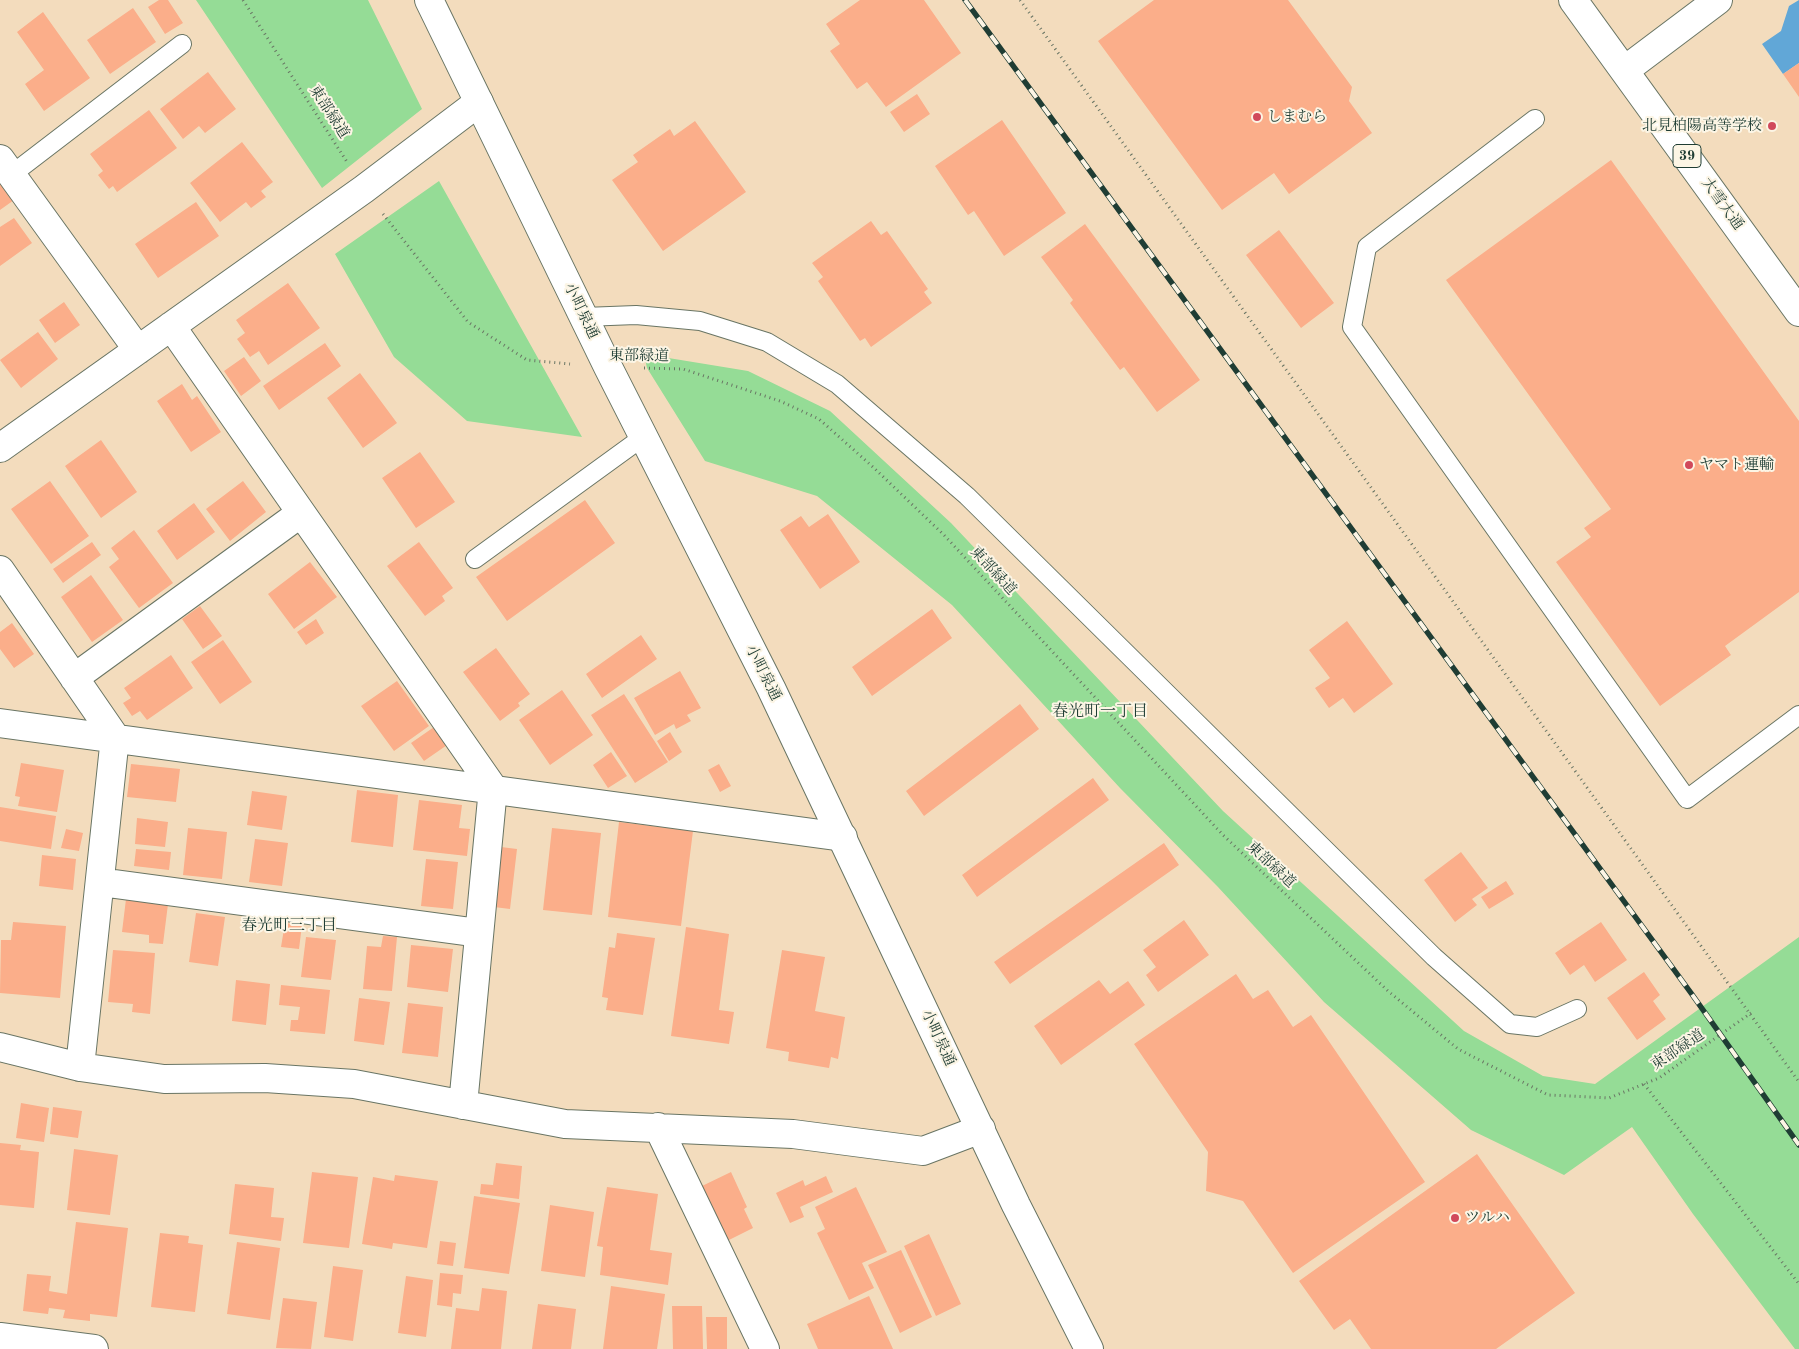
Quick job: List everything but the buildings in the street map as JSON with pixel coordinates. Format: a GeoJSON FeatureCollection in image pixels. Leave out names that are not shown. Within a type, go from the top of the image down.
{"type":"FeatureCollection","features":[{"type":"Feature","properties":{"kind":"main road","name":"小町泉通"},"geometry":{"type":"LineString","coordinates":[[429,0],[608,368],[771,688],[1016,1205],[1089,1349]]}},
{"type":"Feature","properties":{"kind":"main road","name":"大雪大通"},"geometry":{"type":"LineString","coordinates":[[1573,0],[1799,312]]}},
{"type":"Feature","properties":{"kind":"main road"},"geometry":{"type":"LineString","coordinates":[[1625,70],[1718,0]]}},
{"type":"Feature","properties":{"kind":"main road"},"geometry":{"type":"LineString","coordinates":[[0,448],[364,189],[479,102]]}},
{"type":"Feature","properties":{"kind":"main road"},"geometry":{"type":"LineString","coordinates":[[6,167],[138,350]]}},
{"type":"Feature","properties":{"kind":"main road"},"geometry":{"type":"LineString","coordinates":[[171,326],[493,788],[463,1105]]}},
{"type":"Feature","properties":{"kind":"main road"},"geometry":{"type":"LineString","coordinates":[[74,678],[301,513]]}},
{"type":"Feature","properties":{"kind":"main road"},"geometry":{"type":"LineString","coordinates":[[0,570],[115,737],[80,1067]]}},
{"type":"Feature","properties":{"kind":"main road"},"geometry":{"type":"LineString","coordinates":[[0,723],[493,788],[843,837]]}},
{"type":"Feature","properties":{"kind":"main road"},"geometry":{"type":"LineString","coordinates":[[100,882],[479,933]]}},
{"type":"Feature","properties":{"kind":"main road"},"geometry":{"type":"LineString","coordinates":[[0,1047],[80,1067],[164,1079],[265,1078],[354,1084],[565,1124],[793,1134],[923,1151],[981,1129]]}},
{"type":"Feature","properties":{"kind":"main road"},"geometry":{"type":"LineString","coordinates":[[658,1128],[765,1349]]}},
{"type":"Feature","properties":{"kind":"main road"},"geometry":{"type":"LineString","coordinates":[[0,1337],[94,1349]]}},
{"type":"Feature","properties":{"kind":"lane"},"geometry":{"type":"LineString","coordinates":[[6,167],[182,44]]}},
{"type":"Feature","properties":{"kind":"lane"},"geometry":{"type":"LineString","coordinates":[[1535,119],[1367,247],[1352,327],[1687,799],[1799,715]]}},
{"type":"Feature","properties":{"kind":"lane"},"geometry":{"type":"LineString","coordinates":[[584,318],[636,316],[700,321],[766,342],[837,384],[967,496],[1434,957],[1510,1024],[1537,1027],[1577,1009]]}},
{"type":"Feature","properties":{"kind":"lane"},"geometry":{"type":"LineString","coordinates":[[475,560],[643,437]]}},
{"type":"Feature","properties":{"kind":"path","name":"東部緑道"},"geometry":{"type":"LineString","coordinates":[[243,0],[364,189],[468,322],[527,360],[608,368],[683,369],[780,401],[819,419],[873,467],[944,535],[1223,835],[1388,991],[1458,1049],[1548,1095],[1609,1098],[1659,1078],[1751,1013]]}},
{"type":"Feature","properties":{"kind":"path"},"geometry":{"type":"LineString","coordinates":[[1020,0],[1799,1082]]}},
{"type":"Feature","properties":{"kind":"path"},"geometry":{"type":"LineString","coordinates":[[1644,1084],[1799,1284]]}},
{"type":"Feature","properties":{"kind":"green space"},"geometry":{"type":"Polygon","coordinates":[[[196,0],[368,0],[422,109],[322,188],[196,0]]]}},
{"type":"Feature","properties":{"kind":"green space"},"geometry":{"type":"Polygon","coordinates":[[[439,181],[582,437],[467,421],[394,357],[335,254],[439,181]]]}},
{"type":"Feature","properties":{"kind":"green space"},"geometry":{"type":"Polygon","coordinates":[[[644,354],[748,371],[830,411],[951,523],[1223,811],[1464,1031],[1543,1076],[1595,1084],[1799,937],[1799,1349],[1795,1349],[1693,1214],[1632,1127],[1564,1175],[1471,1130],[1324,1002],[1218,887],[1120,788],[952,605],[817,496],[705,461],[647,368],[644,354]]]}},
{"type":"Feature","properties":{"kind":"water"},"geometry":{"type":"Polygon","coordinates":[[[1799,0],[1799,63],[1783,74],[1762,44],[1781,31],[1789,6],[1799,0]]]}},
{"type":"Feature","properties":{"kind":"railway"},"geometry":{"type":"LineString","coordinates":[[965,0],[1691,993],[1799,1145]]}},
{"type":"Feature","properties":{"kind":"place","name":"しまむら"},"geometry":{"type":"Point","coordinates":[1257,117]}},
{"type":"Feature","properties":{"kind":"place","name":"北見柏陽高等学校"},"geometry":{"type":"Point","coordinates":[1772,126]}},
{"type":"Feature","properties":{"kind":"place","name":"ヤマト運輸"},"geometry":{"type":"Point","coordinates":[1689,465]}},
{"type":"Feature","properties":{"kind":"place","name":"ツルハ"},"geometry":{"type":"Point","coordinates":[1455,1218]}},
{"type":"Feature","properties":{"kind":"district","name":"春光町一丁目"},"geometry":{"type":"Point","coordinates":[1100,712]}},
{"type":"Feature","properties":{"kind":"district","name":"春光町三丁目"},"geometry":{"type":"Point","coordinates":[289,926]}}]}
